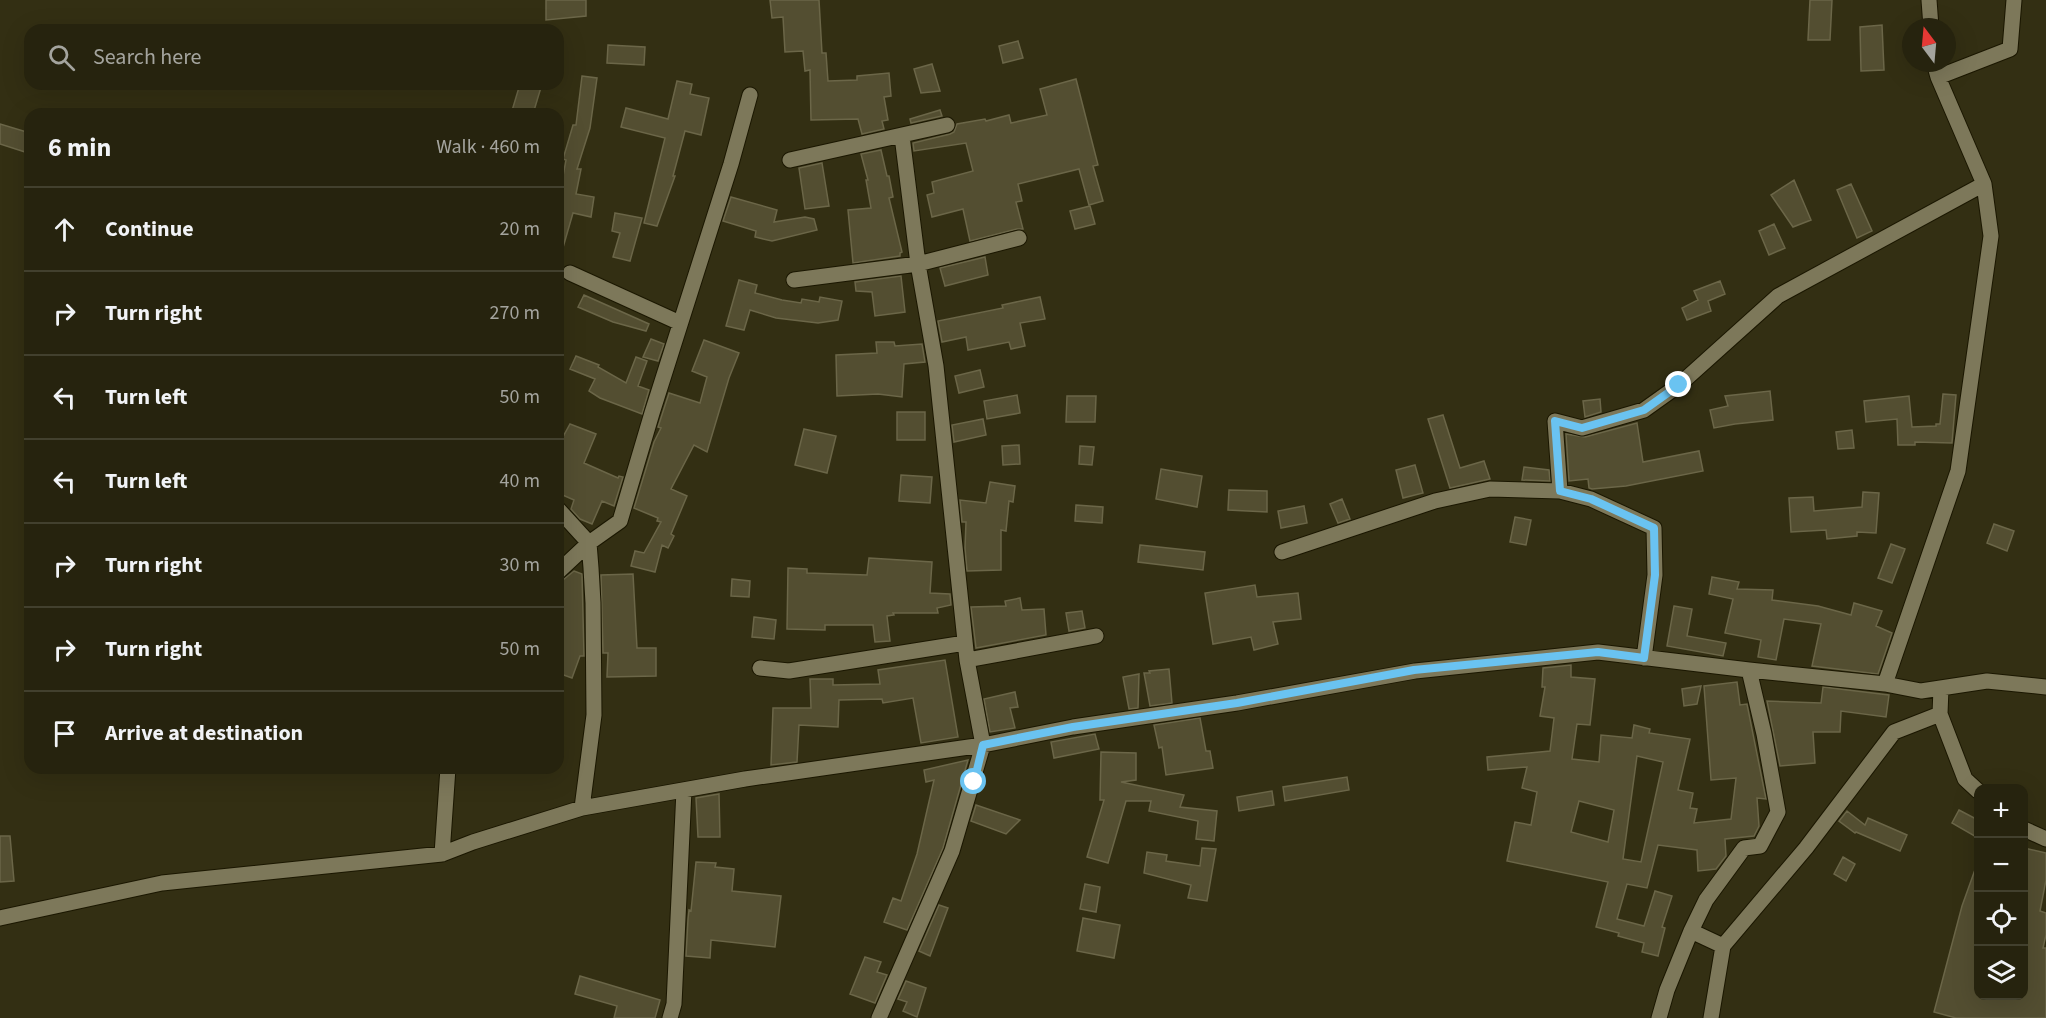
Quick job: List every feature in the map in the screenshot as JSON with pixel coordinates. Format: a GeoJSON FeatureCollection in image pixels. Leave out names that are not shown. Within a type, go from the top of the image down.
{"type":"FeatureCollection","features":[{"type":"Feature","properties":{"kind":"street"},"geometry":{"type":"LineString","coordinates":[[1929,0],[1930,18]]}},
{"type":"Feature","properties":{"kind":"street"},"geometry":{"type":"LineString","coordinates":[[1956,65],[2010,50],[2014,0]]}},
{"type":"Feature","properties":{"kind":"street"},"geometry":{"type":"LineString","coordinates":[[1885,684],[1958,471],[1991,236],[1984,184],[1937,72]]}},
{"type":"Feature","properties":{"kind":"street"},"geometry":{"type":"LineString","coordinates":[[564,566],[589,543],[620,521],[731,164],[750,95]]}},
{"type":"Feature","properties":{"kind":"street"},"geometry":{"type":"LineString","coordinates":[[790,160],[946,125]]}},
{"type":"Feature","properties":{"kind":"street"},"geometry":{"type":"LineString","coordinates":[[879,1018],[952,851],[983,745],[967,660],[936,366],[918,264],[902,136]]}},
{"type":"Feature","properties":{"kind":"street"},"geometry":{"type":"LineString","coordinates":[[1560,491],[1555,421],[1582,428],[1644,410],[1679,385],[1778,296],[1984,184]]}},
{"type":"Feature","properties":{"kind":"street"},"geometry":{"type":"LineString","coordinates":[[794,280],[918,264],[1019,238]]}},
{"type":"Feature","properties":{"kind":"street"},"geometry":{"type":"LineString","coordinates":[[570,273],[680,323]]}},
{"type":"Feature","properties":{"kind":"street"},"geometry":{"type":"LineString","coordinates":[[1281,552],[1436,501],[1490,489],[1560,491],[1591,499],[1654,528],[1655,575],[1644,658]]}},
{"type":"Feature","properties":{"kind":"street"},"geometry":{"type":"LineString","coordinates":[[564,516],[589,543],[594,603],[594,715],[582,808]]}},
{"type":"Feature","properties":{"kind":"street"},"geometry":{"type":"LineString","coordinates":[[967,660],[1096,636]]}},
{"type":"Feature","properties":{"kind":"street"},"geometry":{"type":"LineString","coordinates":[[760,668],[789,671],[965,643]]}},
{"type":"Feature","properties":{"kind":"street"},"geometry":{"type":"LineString","coordinates":[[0,918],[162,883],[442,854],[582,808],[745,779],[983,745],[1073,727],[1237,703],[1414,670],[1598,652],[1885,684],[1921,691],[1987,681],[2046,687]]}},
{"type":"Feature","properties":{"kind":"street"},"geometry":{"type":"LineString","coordinates":[[1659,1018],[1667,990],[1706,900],[1744,848],[1760,846],[1778,812],[1764,734],[1749,670]]}},
{"type":"Feature","properties":{"kind":"street"},"geometry":{"type":"LineString","coordinates":[[1941,688],[1940,714],[1965,779],[1974,787]]}},
{"type":"Feature","properties":{"kind":"street"},"geometry":{"type":"LineString","coordinates":[[1711,1018],[1723,946],[1806,848],[1894,732],[1940,714]]}},
{"type":"Feature","properties":{"kind":"street"},"geometry":{"type":"LineString","coordinates":[[442,854],[448,774]]}},
{"type":"Feature","properties":{"kind":"street"},"geometry":{"type":"LineString","coordinates":[[670,1018],[674,1004],[684,790]]}},
{"type":"Feature","properties":{"kind":"street"},"geometry":{"type":"LineString","coordinates":[[2028,831],[2046,839]]}},
{"type":"Feature","properties":{"kind":"street"},"geometry":{"type":"LineString","coordinates":[[1691,931],[1723,946]]}},
{"type":"Feature","properties":{"kind":"building"},"geometry":{"type":"Polygon","coordinates":[[[546,0],[586,0],[586,16],[546,20],[546,0]]]}},
{"type":"Feature","properties":{"kind":"building"},"geometry":{"type":"Polygon","coordinates":[[[770,0],[819,0],[822,53],[826,53],[828,81],[857,80],[857,76],[889,73],[891,96],[884,97],[888,120],[882,121],[884,129],[862,134],[858,119],[811,120],[810,70],[805,71],[803,51],[785,52],[783,17],[772,18],[770,0]]]}},
{"type":"Feature","properties":{"kind":"building"},"geometry":{"type":"Polygon","coordinates":[[[1810,0],[1832,0],[1830,40],[1808,40],[1810,0]]]}},
{"type":"Feature","properties":{"kind":"building"},"geometry":{"type":"Polygon","coordinates":[[[1882,25],[1884,70],[1861,71],[1860,27],[1882,25]]]}},
{"type":"Feature","properties":{"kind":"building"},"geometry":{"type":"Polygon","coordinates":[[[1018,41],[1023,58],[1003,63],[999,46],[1018,41]]]}},
{"type":"Feature","properties":{"kind":"building"},"geometry":{"type":"Polygon","coordinates":[[[608,45],[645,47],[644,65],[607,63],[608,45]]]}},
{"type":"Feature","properties":{"kind":"building"},"geometry":{"type":"Polygon","coordinates":[[[932,64],[940,91],[921,93],[914,69],[932,64]]]}},
{"type":"Feature","properties":{"kind":"building"},"geometry":{"type":"Polygon","coordinates":[[[582,76],[597,78],[590,128],[577,169],[581,169],[576,194],[594,197],[591,217],[573,213],[564,244],[566,160],[564,156],[573,125],[576,125],[582,76]]]}},
{"type":"Feature","properties":{"kind":"building"},"geometry":{"type":"Polygon","coordinates":[[[1076,79],[1098,165],[1093,166],[1103,201],[1089,205],[1079,169],[1018,184],[1022,201],[1016,202],[1023,229],[970,241],[963,209],[932,217],[927,195],[934,193],[932,182],[973,171],[966,143],[914,151],[913,143],[950,134],[954,132],[957,124],[985,119],[986,121],[1009,115],[1011,123],[1047,115],[1040,89],[1076,79]]]}},
{"type":"Feature","properties":{"kind":"building"},"geometry":{"type":"Polygon","coordinates":[[[677,81],[692,84],[690,94],[709,98],[701,135],[685,131],[673,176],[675,176],[657,226],[644,223],[665,138],[621,127],[626,108],[668,119],[677,81]]]}},
{"type":"Feature","properties":{"kind":"building"},"geometry":{"type":"Polygon","coordinates":[[[518,90],[540,90],[535,108],[513,108],[518,90]]]}},
{"type":"Feature","properties":{"kind":"building"},"geometry":{"type":"Polygon","coordinates":[[[940,110],[942,116],[911,123],[910,119],[940,110]]]}},
{"type":"Feature","properties":{"kind":"building"},"geometry":{"type":"Polygon","coordinates":[[[0,124],[24,131],[24,152],[0,144],[0,124]]]}},
{"type":"Feature","properties":{"kind":"building"},"geometry":{"type":"Polygon","coordinates":[[[881,150],[887,176],[889,176],[893,197],[889,198],[902,252],[900,256],[853,263],[848,210],[871,208],[866,180],[868,180],[861,154],[881,150]]]}},
{"type":"Feature","properties":{"kind":"building"},"geometry":{"type":"Polygon","coordinates":[[[822,163],[829,206],[805,209],[799,168],[822,163]]]}},
{"type":"Feature","properties":{"kind":"building"},"geometry":{"type":"Polygon","coordinates":[[[1794,180],[1811,220],[1793,227],[1771,195],[1794,180]]]}},
{"type":"Feature","properties":{"kind":"building"},"geometry":{"type":"Polygon","coordinates":[[[1851,184],[1872,231],[1857,238],[1837,190],[1851,184]]]}},
{"type":"Feature","properties":{"kind":"building"},"geometry":{"type":"Polygon","coordinates":[[[731,197],[777,210],[774,222],[805,217],[814,219],[817,230],[772,241],[755,237],[756,231],[723,221],[731,197]]]}},
{"type":"Feature","properties":{"kind":"building"},"geometry":{"type":"Polygon","coordinates":[[[1090,206],[1095,224],[1075,229],[1070,211],[1090,206]]]}},
{"type":"Feature","properties":{"kind":"building"},"geometry":{"type":"Polygon","coordinates":[[[615,213],[642,218],[630,261],[613,257],[620,233],[612,231],[615,213]]]}},
{"type":"Feature","properties":{"kind":"building"},"geometry":{"type":"Polygon","coordinates":[[[1774,224],[1785,248],[1769,255],[1759,231],[1774,224]]]}},
{"type":"Feature","properties":{"kind":"building"},"geometry":{"type":"Polygon","coordinates":[[[985,257],[988,275],[945,286],[940,268],[985,257]]]}},
{"type":"Feature","properties":{"kind":"building"},"geometry":{"type":"Polygon","coordinates":[[[901,276],[905,312],[875,316],[872,292],[856,291],[855,282],[901,276]]]}},
{"type":"Feature","properties":{"kind":"building"},"geometry":{"type":"Polygon","coordinates":[[[739,280],[757,285],[755,293],[782,300],[801,303],[802,299],[819,302],[820,297],[842,301],[838,320],[818,323],[776,318],[750,310],[744,330],[726,326],[739,280]]]}},
{"type":"Feature","properties":{"kind":"building"},"geometry":{"type":"Polygon","coordinates":[[[1720,281],[1725,294],[1708,301],[1711,311],[1687,320],[1682,308],[1698,300],[1694,291],[1720,281]]]}},
{"type":"Feature","properties":{"kind":"building"},"geometry":{"type":"Polygon","coordinates":[[[584,295],[649,324],[646,331],[613,322],[578,307],[584,295]]]}},
{"type":"Feature","properties":{"kind":"building"},"geometry":{"type":"Polygon","coordinates":[[[1040,297],[1045,319],[1020,323],[1025,346],[1011,349],[1009,342],[968,350],[966,337],[942,342],[938,321],[1003,308],[1002,305],[1040,297]]]}},
{"type":"Feature","properties":{"kind":"building"},"geometry":{"type":"Polygon","coordinates":[[[651,339],[664,344],[658,361],[643,357],[651,339]]]}},
{"type":"Feature","properties":{"kind":"building"},"geometry":{"type":"Polygon","coordinates":[[[704,340],[739,353],[729,378],[707,452],[694,445],[671,489],[687,496],[671,534],[674,536],[668,548],[662,545],[655,572],[631,566],[635,551],[644,553],[661,522],[657,521],[658,518],[634,508],[654,442],[661,428],[658,427],[669,393],[700,403],[707,377],[692,371],[704,340]]]}},
{"type":"Feature","properties":{"kind":"building"},"geometry":{"type":"Polygon","coordinates":[[[876,342],[894,342],[895,346],[922,344],[925,362],[904,364],[902,397],[878,394],[837,396],[836,355],[877,353],[876,342]]]}},
{"type":"Feature","properties":{"kind":"building"},"geometry":{"type":"Polygon","coordinates":[[[576,356],[599,365],[598,367],[626,383],[636,357],[647,361],[638,386],[649,390],[642,414],[600,398],[589,391],[595,379],[570,369],[576,356]]]}},
{"type":"Feature","properties":{"kind":"building"},"geometry":{"type":"Polygon","coordinates":[[[980,370],[984,387],[959,393],[955,376],[980,370]]]}},
{"type":"Feature","properties":{"kind":"building"},"geometry":{"type":"Polygon","coordinates":[[[1770,391],[1773,420],[1714,428],[1710,410],[1728,406],[1725,396],[1770,391]]]}},
{"type":"Feature","properties":{"kind":"building"},"geometry":{"type":"Polygon","coordinates":[[[1943,394],[1956,395],[1952,443],[1915,442],[1915,445],[1898,445],[1897,419],[1866,422],[1864,401],[1909,396],[1912,427],[1936,426],[1940,424],[1943,394]]]}},
{"type":"Feature","properties":{"kind":"building"},"geometry":{"type":"Polygon","coordinates":[[[1017,395],[1020,413],[987,419],[984,401],[1017,395]]]}},
{"type":"Feature","properties":{"kind":"building"},"geometry":{"type":"Polygon","coordinates":[[[1067,396],[1096,396],[1095,422],[1066,422],[1067,396]]]}},
{"type":"Feature","properties":{"kind":"building"},"geometry":{"type":"Polygon","coordinates":[[[1600,399],[1601,412],[1585,417],[1583,401],[1600,399]]]}},
{"type":"Feature","properties":{"kind":"building"},"geometry":{"type":"Polygon","coordinates":[[[897,412],[925,412],[925,440],[897,440],[897,412]]]}},
{"type":"Feature","properties":{"kind":"building"},"geometry":{"type":"Polygon","coordinates":[[[1443,415],[1460,468],[1484,461],[1490,479],[1450,488],[1428,419],[1443,415]]]}},
{"type":"Feature","properties":{"kind":"building"},"geometry":{"type":"Polygon","coordinates":[[[983,419],[986,435],[954,442],[952,425],[983,419]]]}},
{"type":"Feature","properties":{"kind":"building"},"geometry":{"type":"Polygon","coordinates":[[[1637,423],[1643,462],[1699,451],[1703,471],[1626,486],[1592,489],[1589,488],[1588,479],[1569,481],[1566,434],[1585,437],[1637,423]]]}},
{"type":"Feature","properties":{"kind":"building"},"geometry":{"type":"Polygon","coordinates":[[[570,424],[596,434],[584,463],[618,478],[623,477],[614,506],[602,501],[592,524],[580,519],[571,509],[574,500],[564,496],[564,435],[570,424]]]}},
{"type":"Feature","properties":{"kind":"building"},"geometry":{"type":"Polygon","coordinates":[[[804,429],[836,436],[827,473],[795,465],[804,429]]]}},
{"type":"Feature","properties":{"kind":"building"},"geometry":{"type":"Polygon","coordinates":[[[1852,430],[1854,448],[1838,449],[1836,432],[1852,430]]]}},
{"type":"Feature","properties":{"kind":"building"},"geometry":{"type":"Polygon","coordinates":[[[1019,445],[1020,464],[1003,465],[1002,446],[1019,445]]]}},
{"type":"Feature","properties":{"kind":"building"},"geometry":{"type":"Polygon","coordinates":[[[1080,446],[1094,447],[1092,465],[1079,464],[1080,446]]]}},
{"type":"Feature","properties":{"kind":"building"},"geometry":{"type":"Polygon","coordinates":[[[1415,465],[1423,493],[1403,498],[1396,470],[1415,465]]]}},
{"type":"Feature","properties":{"kind":"building"},"geometry":{"type":"Polygon","coordinates":[[[1524,467],[1549,470],[1550,481],[1522,480],[1524,467]]]}},
{"type":"Feature","properties":{"kind":"building"},"geometry":{"type":"Polygon","coordinates":[[[1161,469],[1202,476],[1197,507],[1156,499],[1161,469]]]}},
{"type":"Feature","properties":{"kind":"building"},"geometry":{"type":"Polygon","coordinates":[[[901,475],[932,477],[930,503],[899,501],[901,475]]]}},
{"type":"Feature","properties":{"kind":"building"},"geometry":{"type":"Polygon","coordinates":[[[990,482],[1015,486],[1013,502],[1009,501],[1006,531],[1001,530],[1001,570],[967,571],[966,522],[962,522],[960,500],[986,503],[990,482]]]}},
{"type":"Feature","properties":{"kind":"building"},"geometry":{"type":"Polygon","coordinates":[[[1229,490],[1267,491],[1267,512],[1228,510],[1229,490]]]}},
{"type":"Feature","properties":{"kind":"building"},"geometry":{"type":"Polygon","coordinates":[[[1863,492],[1879,493],[1876,533],[1857,532],[1857,536],[1827,539],[1826,530],[1791,532],[1789,498],[1813,497],[1814,511],[1862,507],[1863,492]]]}},
{"type":"Feature","properties":{"kind":"building"},"geometry":{"type":"Polygon","coordinates":[[[1342,499],[1350,519],[1338,523],[1330,504],[1342,499]]]}},
{"type":"Feature","properties":{"kind":"building"},"geometry":{"type":"Polygon","coordinates":[[[1076,505],[1103,507],[1102,523],[1075,521],[1076,505]]]}},
{"type":"Feature","properties":{"kind":"building"},"geometry":{"type":"Polygon","coordinates":[[[1304,506],[1307,523],[1281,528],[1278,511],[1304,506]]]}},
{"type":"Feature","properties":{"kind":"building"},"geometry":{"type":"Polygon","coordinates":[[[1515,517],[1531,520],[1526,545],[1510,542],[1515,517]]]}},
{"type":"Feature","properties":{"kind":"building"},"geometry":{"type":"Polygon","coordinates":[[[1994,524],[2014,531],[2007,551],[1987,543],[1994,524]]]}},
{"type":"Feature","properties":{"kind":"building"},"geometry":{"type":"Polygon","coordinates":[[[1891,544],[1905,549],[1892,583],[1878,578],[1891,544]]]}},
{"type":"Feature","properties":{"kind":"building"},"geometry":{"type":"Polygon","coordinates":[[[1140,545],[1205,552],[1203,570],[1138,562],[1140,545]]]}},
{"type":"Feature","properties":{"kind":"building"},"geometry":{"type":"Polygon","coordinates":[[[869,558],[932,562],[930,593],[950,594],[951,605],[937,608],[938,613],[893,613],[894,615],[887,616],[890,641],[875,642],[873,625],[825,625],[825,630],[787,629],[788,568],[807,569],[807,573],[867,575],[869,558]]]}},
{"type":"Feature","properties":{"kind":"building"},"geometry":{"type":"Polygon","coordinates":[[[574,571],[582,574],[584,656],[580,656],[572,678],[564,675],[564,579],[574,571]]]}},
{"type":"Feature","properties":{"kind":"building"},"geometry":{"type":"Polygon","coordinates":[[[633,574],[637,648],[656,648],[656,676],[607,677],[608,653],[603,653],[601,575],[633,574]]]}},
{"type":"Feature","properties":{"kind":"building"},"geometry":{"type":"Polygon","coordinates":[[[1712,577],[1739,582],[1737,589],[1773,590],[1772,600],[1818,606],[1851,615],[1854,603],[1882,611],[1876,626],[1892,633],[1878,674],[1812,666],[1821,624],[1784,619],[1776,660],[1758,657],[1761,640],[1725,633],[1733,599],[1709,594],[1712,577]]]}},
{"type":"Feature","properties":{"kind":"building"},"geometry":{"type":"Polygon","coordinates":[[[732,579],[750,581],[749,597],[731,596],[732,579]]]}},
{"type":"Feature","properties":{"kind":"building"},"geometry":{"type":"Polygon","coordinates":[[[1255,585],[1257,597],[1298,593],[1301,619],[1273,622],[1278,644],[1254,650],[1251,637],[1213,644],[1205,593],[1255,585]]]}},
{"type":"Feature","properties":{"kind":"building"},"geometry":{"type":"Polygon","coordinates":[[[1020,598],[1022,610],[1044,609],[1046,635],[976,648],[971,607],[1006,606],[1005,601],[1020,598]]]}},
{"type":"Feature","properties":{"kind":"building"},"geometry":{"type":"Polygon","coordinates":[[[1674,606],[1692,609],[1687,636],[1726,643],[1723,656],[1667,646],[1674,606]]]}},
{"type":"Feature","properties":{"kind":"building"},"geometry":{"type":"Polygon","coordinates":[[[1082,611],[1085,628],[1069,631],[1066,613],[1082,611]]]}},
{"type":"Feature","properties":{"kind":"building"},"geometry":{"type":"Polygon","coordinates":[[[754,617],[776,620],[774,639],[752,637],[754,617]]]}},
{"type":"Feature","properties":{"kind":"building"},"geometry":{"type":"Polygon","coordinates":[[[945,660],[958,737],[921,743],[913,698],[883,703],[882,699],[839,700],[838,727],[799,725],[797,762],[771,765],[773,708],[811,708],[810,679],[833,679],[833,685],[880,684],[878,670],[945,660]]]}},
{"type":"Feature","properties":{"kind":"building"},"geometry":{"type":"Polygon","coordinates":[[[1571,665],[1571,677],[1595,679],[1590,725],[1577,724],[1572,759],[1599,762],[1601,735],[1632,738],[1634,725],[1650,729],[1649,733],[1690,739],[1678,790],[1693,793],[1690,808],[1697,809],[1694,823],[1731,819],[1736,778],[1711,780],[1704,686],[1737,682],[1740,705],[1747,704],[1766,799],[1757,798],[1759,826],[1754,836],[1725,839],[1726,856],[1716,869],[1698,871],[1697,850],[1658,845],[1647,888],[1627,884],[1617,919],[1644,926],[1655,891],[1672,896],[1662,927],[1665,928],[1658,956],[1642,952],[1644,943],[1596,927],[1608,882],[1507,861],[1515,822],[1531,825],[1537,792],[1522,788],[1527,767],[1488,770],[1487,757],[1550,751],[1554,718],[1540,716],[1545,687],[1542,687],[1543,668],[1571,665]],[[1637,756],[1623,859],[1641,862],[1663,762],[1637,756]],[[1579,801],[1571,832],[1608,842],[1614,810],[1579,801]]]}},
{"type":"Feature","properties":{"kind":"building"},"geometry":{"type":"Polygon","coordinates":[[[1169,669],[1172,703],[1150,706],[1144,673],[1169,669]]]}},
{"type":"Feature","properties":{"kind":"building"},"geometry":{"type":"Polygon","coordinates":[[[1139,674],[1138,708],[1129,709],[1123,677],[1139,674]]]}},
{"type":"Feature","properties":{"kind":"building"},"geometry":{"type":"Polygon","coordinates":[[[1701,686],[1697,704],[1684,706],[1682,689],[1701,686]]]}},
{"type":"Feature","properties":{"kind":"building"},"geometry":{"type":"Polygon","coordinates":[[[1823,687],[1889,695],[1886,717],[1841,711],[1840,732],[1813,732],[1815,763],[1780,766],[1767,701],[1821,703],[1823,687]]]}},
{"type":"Feature","properties":{"kind":"building"},"geometry":{"type":"Polygon","coordinates":[[[1015,692],[1018,707],[1010,708],[1015,728],[990,732],[984,699],[1015,692]]]}},
{"type":"Feature","properties":{"kind":"building"},"geometry":{"type":"Polygon","coordinates":[[[1200,718],[1206,751],[1210,751],[1213,768],[1166,775],[1162,747],[1159,748],[1154,725],[1200,718]]]}},
{"type":"Feature","properties":{"kind":"building"},"geometry":{"type":"Polygon","coordinates":[[[1095,734],[1099,749],[1054,758],[1051,742],[1095,734]]]}},
{"type":"Feature","properties":{"kind":"building"},"geometry":{"type":"Polygon","coordinates":[[[1101,752],[1136,753],[1136,780],[1121,782],[1184,795],[1180,807],[1217,811],[1214,841],[1196,839],[1198,821],[1149,811],[1151,801],[1126,801],[1108,863],[1087,857],[1104,800],[1100,800],[1101,752]]]}},
{"type":"Feature","properties":{"kind":"building"},"geometry":{"type":"Polygon","coordinates":[[[968,760],[943,848],[907,930],[884,922],[893,898],[901,901],[917,854],[934,780],[926,782],[924,770],[968,760]]]}},
{"type":"Feature","properties":{"kind":"building"},"geometry":{"type":"Polygon","coordinates":[[[1347,777],[1349,790],[1285,801],[1283,787],[1347,777]]]}},
{"type":"Feature","properties":{"kind":"building"},"geometry":{"type":"Polygon","coordinates":[[[1272,791],[1274,805],[1239,811],[1237,797],[1272,791]]]}},
{"type":"Feature","properties":{"kind":"building"},"geometry":{"type":"Polygon","coordinates":[[[719,794],[720,837],[698,837],[696,798],[719,794]]]}},
{"type":"Feature","properties":{"kind":"building"},"geometry":{"type":"Polygon","coordinates":[[[976,805],[1020,820],[1006,834],[971,821],[976,805]]]}},
{"type":"Feature","properties":{"kind":"building"},"geometry":{"type":"Polygon","coordinates":[[[1959,810],[1974,818],[1974,836],[1952,823],[1959,810]]]}},
{"type":"Feature","properties":{"kind":"building"},"geometry":{"type":"Polygon","coordinates":[[[1847,811],[1865,825],[1868,818],[1907,835],[1900,851],[1855,833],[1839,821],[1847,811]]]}},
{"type":"Feature","properties":{"kind":"building"},"geometry":{"type":"Polygon","coordinates":[[[0,836],[10,836],[14,881],[0,882],[0,836]]]}},
{"type":"Feature","properties":{"kind":"building"},"geometry":{"type":"Polygon","coordinates":[[[1202,848],[1216,849],[1207,901],[1188,898],[1191,885],[1144,873],[1147,852],[1167,855],[1166,861],[1200,866],[1202,848]]]}},
{"type":"Feature","properties":{"kind":"building"},"geometry":{"type":"Polygon","coordinates":[[[2028,849],[2046,853],[2046,880],[2040,911],[2046,913],[2046,935],[2043,948],[2046,948],[2046,1018],[1956,1018],[1934,1012],[1962,906],[1974,872],[1974,1000],[2028,1000],[2028,849]]]}},
{"type":"Feature","properties":{"kind":"building"},"geometry":{"type":"Polygon","coordinates":[[[1843,857],[1855,864],[1846,881],[1834,874],[1843,857]]]}},
{"type":"Feature","properties":{"kind":"building"},"geometry":{"type":"Polygon","coordinates":[[[696,862],[716,863],[715,867],[734,869],[732,891],[781,896],[775,947],[711,940],[710,958],[686,956],[688,919],[689,910],[691,911],[696,862]]]}},
{"type":"Feature","properties":{"kind":"building"},"geometry":{"type":"Polygon","coordinates":[[[1085,884],[1100,887],[1096,912],[1080,909],[1085,884]]]}},
{"type":"Feature","properties":{"kind":"building"},"geometry":{"type":"Polygon","coordinates":[[[939,905],[948,908],[930,956],[919,951],[939,905]]]}},
{"type":"Feature","properties":{"kind":"building"},"geometry":{"type":"Polygon","coordinates":[[[1083,918],[1120,925],[1114,958],[1077,951],[1083,918]]]}},
{"type":"Feature","properties":{"kind":"building"},"geometry":{"type":"Polygon","coordinates":[[[865,957],[881,962],[877,972],[887,975],[875,1003],[850,994],[865,957]]]}},
{"type":"Feature","properties":{"kind":"building"},"geometry":{"type":"Polygon","coordinates":[[[580,976],[660,1000],[655,1018],[614,1018],[617,1006],[575,994],[580,976]]]}},
{"type":"Feature","properties":{"kind":"building"},"geometry":{"type":"Polygon","coordinates":[[[906,981],[926,988],[917,1017],[903,1011],[907,1002],[898,999],[906,981]]]}},
{"type":"Feature","properties":{"kind":"route"},"geometry":{"type":"LineString","coordinates":[[974,782],[983,745],[1073,727],[1237,703],[1414,670],[1598,652],[1644,658],[1655,575],[1654,528],[1591,499],[1560,491],[1555,421],[1582,428],[1644,410],[1679,385]]}}]}
